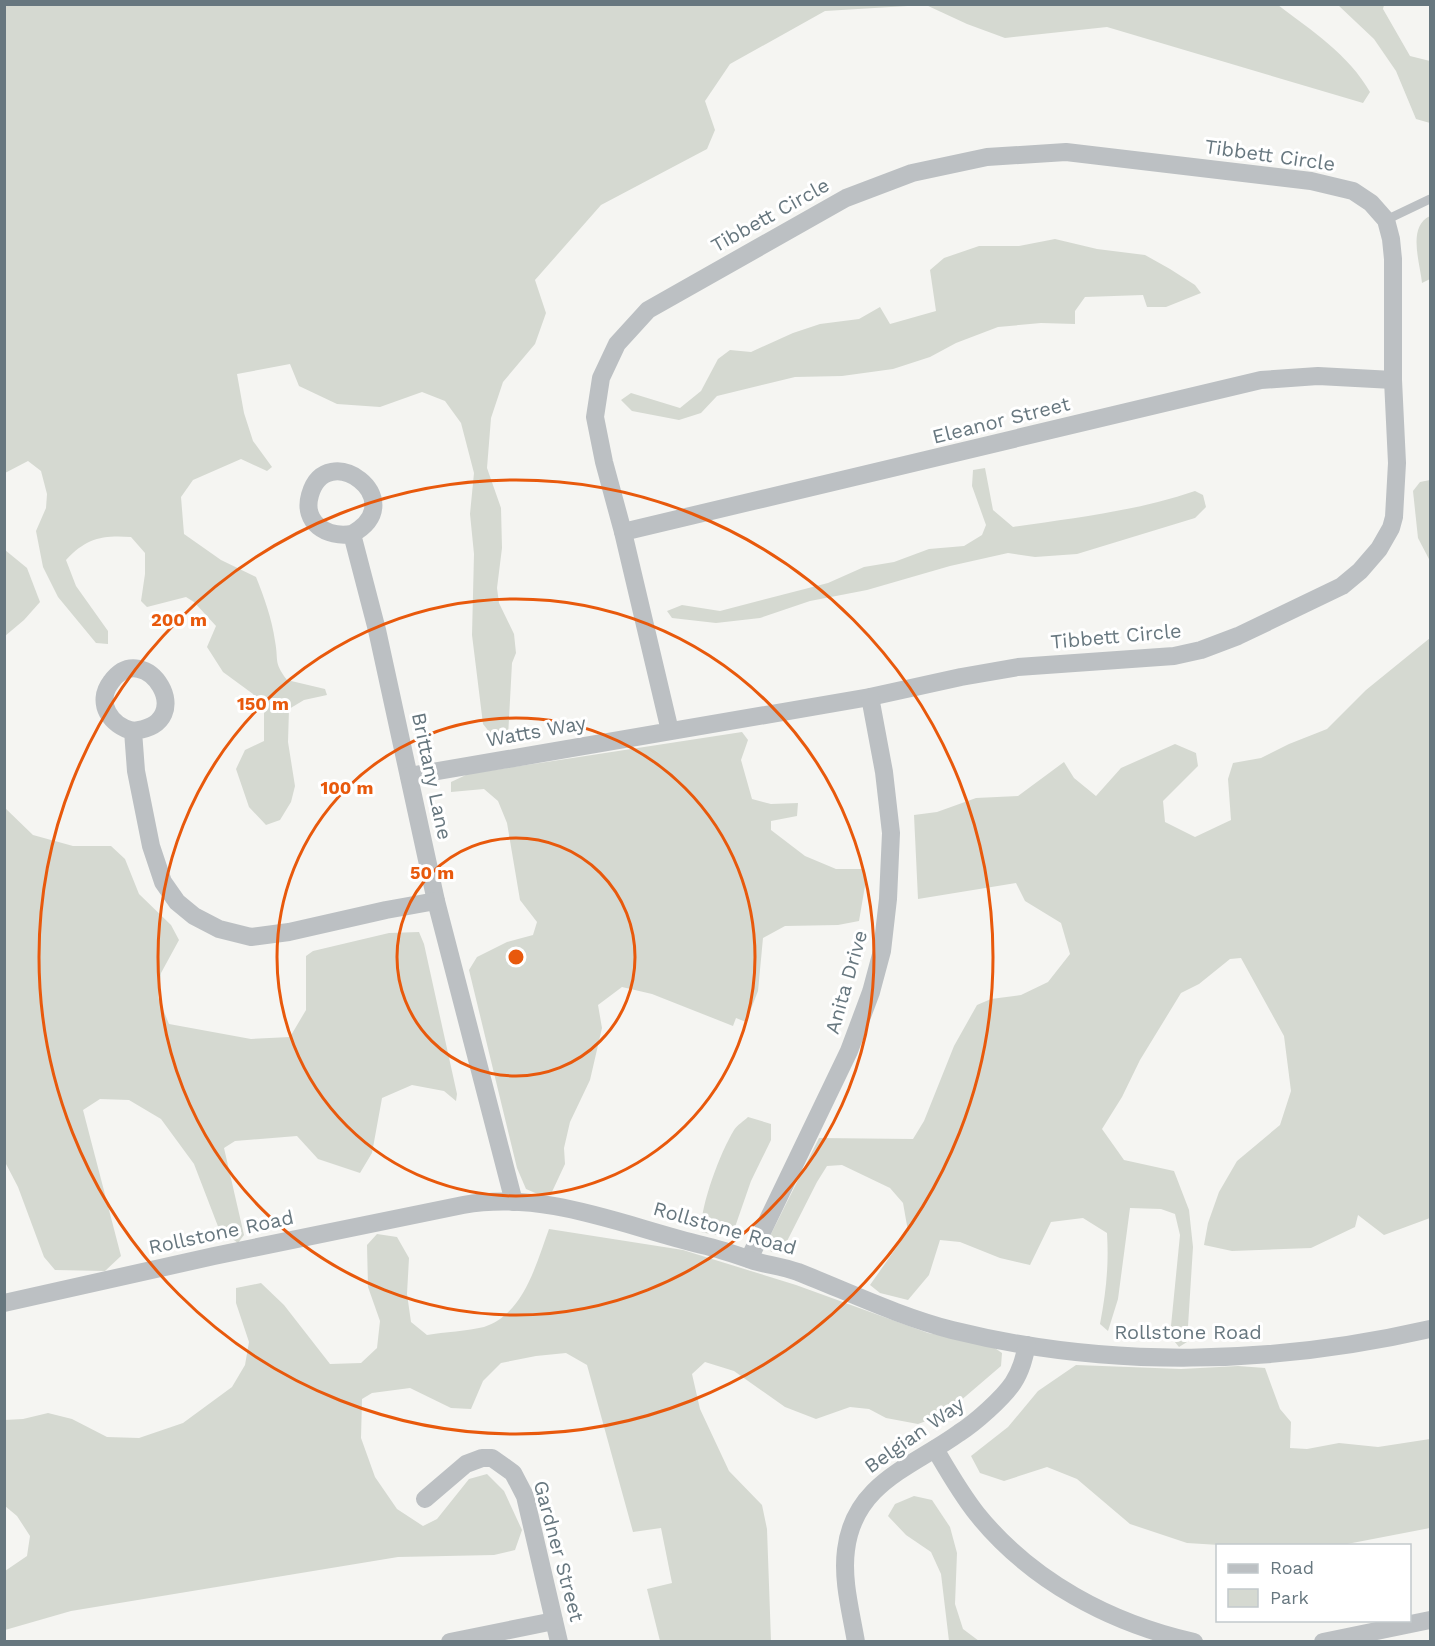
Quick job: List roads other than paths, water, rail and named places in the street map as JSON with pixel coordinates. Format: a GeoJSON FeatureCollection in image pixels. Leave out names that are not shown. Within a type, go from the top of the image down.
{"type":"FeatureCollection","features":[{"type":"Feature","properties":{"kind":"street","name":"Tibbett Circle"},"geometry":{"type":"LineString","coordinates":[[1066,152],[1311,181],[1353,191],[1371,203],[1386,220],[1393,259],[1393,380],[1397,463],[1391,528],[1386,539],[1365,565],[1342,586],[1238,636],[1202,650],[1174,656],[1018,667],[870,697],[670,731],[623,532],[603,462],[596,417],[601,378],[617,344],[648,310],[846,198],[912,173],[987,157],[1066,152]]}},
{"type":"Feature","properties":{"kind":"street","name":"Eleanor Street"},"geometry":{"type":"LineString","coordinates":[[623,532],[1261,380],[1318,376],[1393,380]]}},
{"type":"Feature","properties":{"kind":"street","name":"Brittany Lane"},"geometry":{"type":"LineString","coordinates":[[352,534],[376,630],[436,901],[514,1202]]}},
{"type":"Feature","properties":{"kind":"street","name":"Anita Drive"},"geometry":{"type":"LineString","coordinates":[[749,1259],[849,1052],[871,992],[882,951],[888,899],[891,826],[870,697]]}},
{"type":"Feature","properties":{"kind":"street"},"geometry":{"type":"LineString","coordinates":[[133,731],[141,802],[154,855],[163,882],[177,902],[194,916],[219,929],[251,937],[289,933],[436,901]]}},
{"type":"Feature","properties":{"kind":"street","name":"Watts Way"},"geometry":{"type":"LineString","coordinates":[[409,776],[670,731]]}},
{"type":"Feature","properties":{"kind":"street","name":"Rollstone Road"},"geometry":{"type":"LineString","coordinates":[[4,1303],[214,1256],[463,1205],[479,1202],[514,1202],[545,1204],[624,1222],[796,1272],[872,1303],[951,1329],[1028,1345],[1099,1354],[1253,1357],[1377,1342],[1431,1329]]}},
{"type":"Feature","properties":{"kind":"street","name":"Belgian Way"},"geometry":{"type":"LineString","coordinates":[[856,1641],[844,1565],[851,1528],[860,1508],[892,1474],[960,1433],[1012,1384],[1023,1363],[1028,1345]]}},
{"type":"Feature","properties":{"kind":"street"},"geometry":{"type":"LineString","coordinates":[[935,1449],[955,1485],[977,1514],[1015,1555],[1053,1583],[1100,1611],[1158,1634],[1194,1641]]}},
{"type":"Feature","properties":{"kind":"street","name":"Gardner Street"},"geometry":{"type":"LineString","coordinates":[[425,1499],[466,1464],[474,1460],[492,1458],[508,1468],[518,1480],[525,1496],[559,1641]]}},
{"type":"Feature","properties":{"kind":"street"},"geometry":{"type":"LineString","coordinates":[[1323,1641],[1431,1620]]}},
{"type":"Feature","properties":{"kind":"street"},"geometry":{"type":"LineString","coordinates":[[450,1641],[554,1621]]}},
{"type":"Feature","properties":{"kind":"lane"},"geometry":{"type":"LineString","coordinates":[[1386,220],[1431,199]]}}]}
